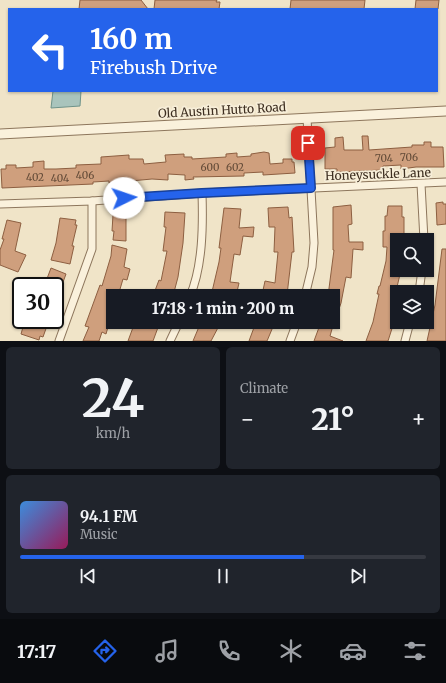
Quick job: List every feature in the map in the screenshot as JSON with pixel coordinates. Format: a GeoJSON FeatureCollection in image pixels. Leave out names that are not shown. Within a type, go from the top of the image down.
{"type":"FeatureCollection","features":[{"type":"Feature","properties":{"kind":"street","name":"Old Austin Hutto Road"},"geometry":{"type":"LineString","coordinates":[[0,134],[446,111]]}},
{"type":"Feature","properties":{"kind":"street"},"geometry":{"type":"LineString","coordinates":[[307,118],[314,243],[312,267],[307,289]]}},
{"type":"Feature","properties":{"kind":"street","name":"Honeysuckle Lane"},"geometry":{"type":"LineString","coordinates":[[0,204],[446,182]]}},
{"type":"Feature","properties":{"kind":"street"},"geometry":{"type":"LineString","coordinates":[[421,184],[424,233]]}},
{"type":"Feature","properties":{"kind":"street"},"geometry":{"type":"LineString","coordinates":[[192,289],[198,267],[203,223],[202,193]]}},
{"type":"Feature","properties":{"kind":"street"},"geometry":{"type":"LineString","coordinates":[[59,341],[92,249],[92,200]]}},
{"type":"Feature","properties":{"kind":"street"},"geometry":{"type":"LineString","coordinates":[[170,341],[176,329]]}},
{"type":"Feature","properties":{"kind":"street"},"geometry":{"type":"LineString","coordinates":[[290,341],[294,329]]}},
{"type":"Feature","properties":{"kind":"street"},"geometry":{"type":"LineString","coordinates":[[405,341],[408,329]]}},
{"type":"Feature","properties":{"kind":"water"},"geometry":{"type":"Polygon","coordinates":[[[53,92],[81,92],[80,106],[51,108],[53,92]]]}},
{"type":"Feature","properties":{"kind":"building"},"geometry":{"type":"Polygon","coordinates":[[[80,0],[141,0],[147,8],[79,8],[80,0]]]}},
{"type":"Feature","properties":{"kind":"building"},"geometry":{"type":"Polygon","coordinates":[[[155,0],[217,0],[216,2],[220,2],[219,8],[154,8],[155,0]]]}},
{"type":"Feature","properties":{"kind":"building"},"geometry":{"type":"Polygon","coordinates":[[[291,0],[365,0],[364,8],[290,8],[291,0]]]}},
{"type":"Feature","properties":{"kind":"building"},"geometry":{"type":"Polygon","coordinates":[[[416,0],[439,0],[438,9],[415,8],[416,0]]]}},
{"type":"Feature","properties":{"kind":"building"},"geometry":{"type":"Polygon","coordinates":[[[362,136],[368,136],[369,150],[412,147],[412,145],[424,145],[424,142],[431,142],[431,147],[443,147],[444,167],[416,167],[401,169],[401,165],[383,166],[383,170],[337,172],[337,169],[325,169],[325,148],[335,147],[335,138],[343,137],[344,150],[363,150],[362,136]]]}},
{"type":"Feature","properties":{"kind":"building"},"geometry":{"type":"Polygon","coordinates":[[[264,152],[269,153],[270,164],[283,163],[283,159],[292,159],[292,162],[294,162],[295,173],[263,175],[263,172],[244,173],[244,176],[193,177],[194,179],[185,180],[185,175],[168,174],[168,180],[152,179],[109,183],[109,181],[93,182],[93,184],[2,188],[1,169],[6,169],[6,165],[16,165],[16,168],[33,167],[33,162],[44,161],[44,169],[76,168],[76,165],[101,164],[101,157],[129,155],[129,159],[143,159],[144,164],[166,162],[165,155],[184,154],[184,157],[192,157],[192,159],[226,157],[226,154],[237,153],[237,157],[251,156],[251,154],[264,152]]]}},
{"type":"Feature","properties":{"kind":"building"},"geometry":{"type":"Polygon","coordinates":[[[443,202],[443,204],[446,204],[446,224],[437,225],[436,203],[443,202]]]}},
{"type":"Feature","properties":{"kind":"building"},"geometry":{"type":"Polygon","coordinates":[[[351,205],[352,224],[348,225],[349,242],[363,242],[363,250],[353,249],[351,278],[346,277],[340,306],[340,289],[329,289],[334,250],[333,207],[351,205]]]}},
{"type":"Feature","properties":{"kind":"building"},"geometry":{"type":"Polygon","coordinates":[[[388,206],[402,206],[404,233],[390,233],[390,277],[399,277],[397,285],[390,285],[390,329],[392,329],[388,341],[366,341],[373,322],[379,294],[377,294],[386,261],[387,247],[383,247],[383,231],[385,231],[385,216],[387,216],[388,206]]]}},
{"type":"Feature","properties":{"kind":"building"},"geometry":{"type":"Polygon","coordinates":[[[288,207],[289,218],[292,217],[294,252],[292,252],[288,289],[263,289],[265,281],[275,283],[278,252],[274,252],[275,227],[269,227],[268,208],[288,207]]]}},
{"type":"Feature","properties":{"kind":"building"},"geometry":{"type":"Polygon","coordinates":[[[224,208],[241,209],[239,228],[254,227],[253,237],[243,236],[240,255],[234,254],[230,282],[239,283],[238,289],[213,289],[219,262],[221,248],[219,248],[224,208]]]}},
{"type":"Feature","properties":{"kind":"building"},"geometry":{"type":"Polygon","coordinates":[[[165,212],[185,213],[183,243],[175,289],[156,289],[159,280],[161,281],[167,251],[163,251],[166,227],[164,227],[165,212]]]}},
{"type":"Feature","properties":{"kind":"building"},"geometry":{"type":"Polygon","coordinates":[[[126,214],[126,241],[113,240],[113,215],[126,214]]]}},
{"type":"Feature","properties":{"kind":"building"},"geometry":{"type":"Polygon","coordinates":[[[60,218],[76,220],[75,225],[77,225],[72,246],[74,246],[70,264],[51,260],[56,243],[60,218]]]}},
{"type":"Feature","properties":{"kind":"building"},"geometry":{"type":"Polygon","coordinates":[[[7,220],[21,223],[15,251],[26,255],[18,272],[0,265],[0,250],[4,239],[2,239],[7,220]]]}},
{"type":"Feature","properties":{"kind":"building"},"geometry":{"type":"Polygon","coordinates":[[[112,245],[127,249],[124,267],[130,269],[127,280],[123,279],[120,289],[106,289],[106,329],[107,329],[106,334],[102,332],[99,341],[83,341],[89,327],[85,326],[100,285],[102,286],[111,256],[112,245]]]}},
{"type":"Feature","properties":{"kind":"building"},"geometry":{"type":"Polygon","coordinates":[[[442,249],[446,249],[446,341],[427,341],[430,329],[434,329],[435,305],[442,249]]]}},
{"type":"Feature","properties":{"kind":"building"},"geometry":{"type":"Polygon","coordinates":[[[51,268],[66,274],[64,279],[64,277],[48,277],[51,268]]]}},
{"type":"Feature","properties":{"kind":"building"},"geometry":{"type":"Polygon","coordinates":[[[22,329],[46,329],[43,337],[40,336],[39,340],[21,334],[22,329]]]}},
{"type":"Feature","properties":{"kind":"building"},"geometry":{"type":"Polygon","coordinates":[[[132,329],[157,329],[153,341],[128,341],[132,329]]]}},
{"type":"Feature","properties":{"kind":"building"},"geometry":{"type":"Polygon","coordinates":[[[198,329],[217,329],[211,341],[193,341],[198,329]]]}},
{"type":"Feature","properties":{"kind":"building"},"geometry":{"type":"Polygon","coordinates":[[[253,329],[272,329],[267,341],[249,341],[253,329]]]}},
{"type":"Feature","properties":{"kind":"building"},"geometry":{"type":"Polygon","coordinates":[[[318,329],[332,329],[330,336],[343,341],[314,341],[318,329]]]}},
{"type":"Feature","properties":{"kind":"route"},"geometry":{"type":"LineString","coordinates":[[124,198],[311,188],[308,143]]}}]}
